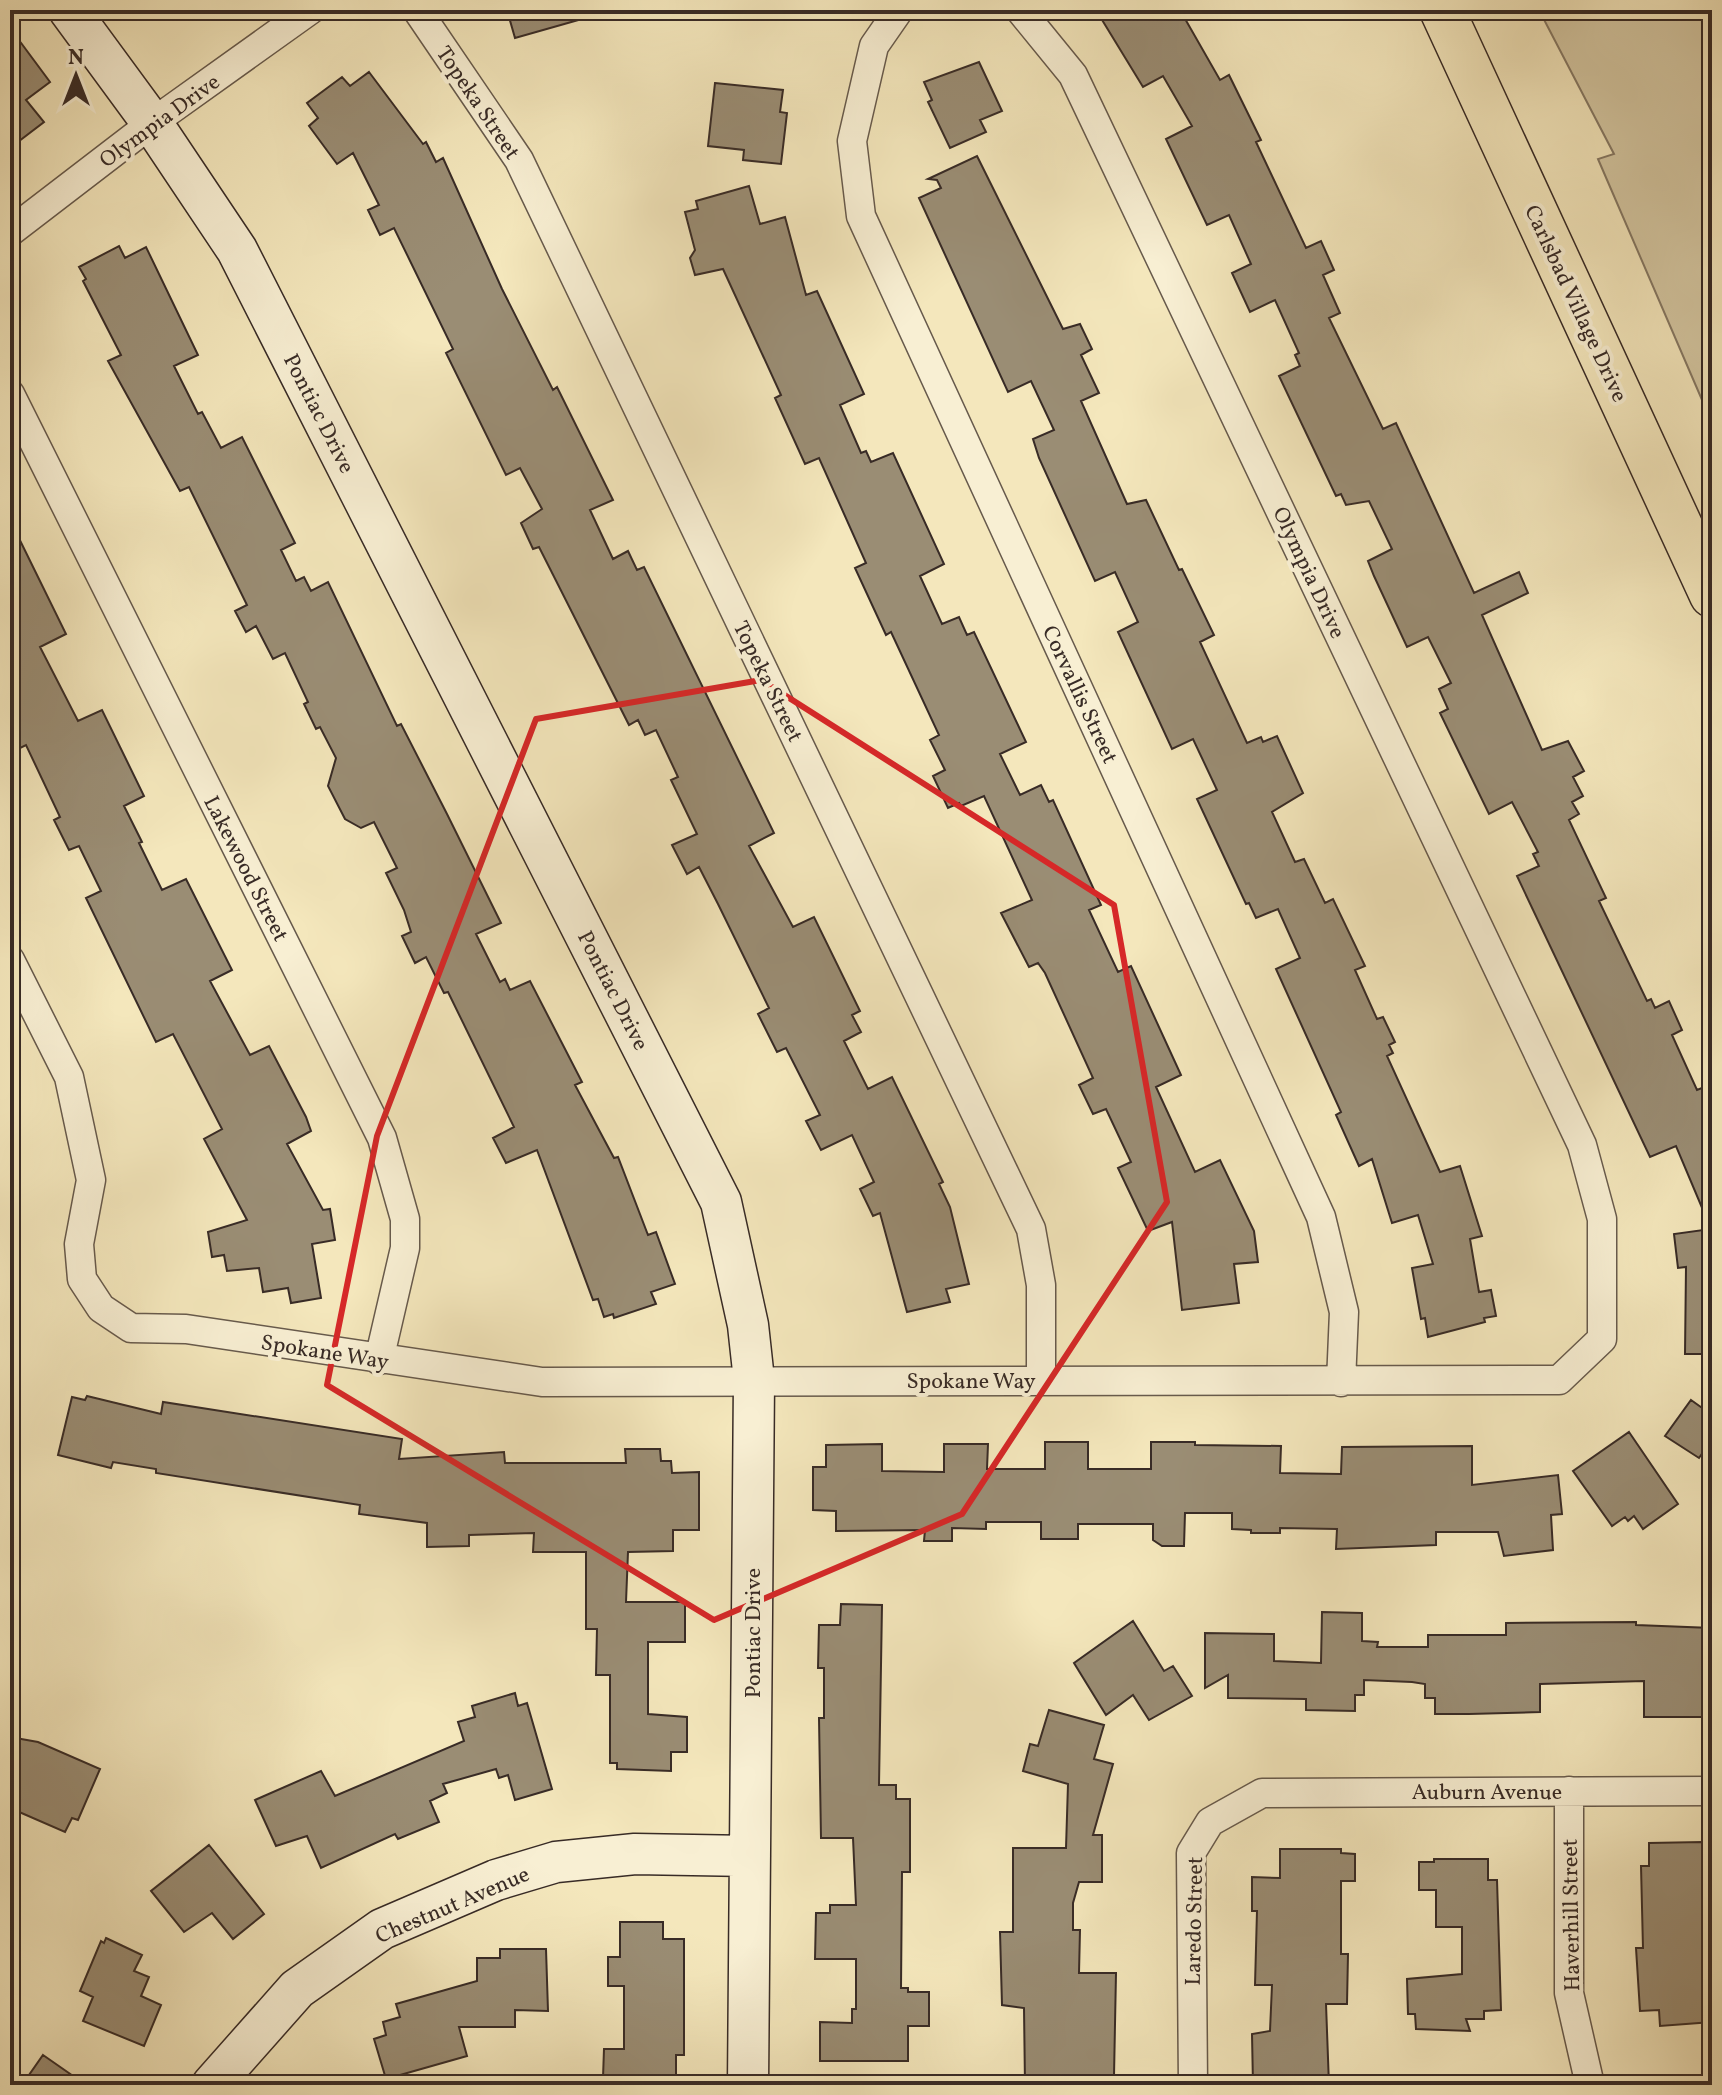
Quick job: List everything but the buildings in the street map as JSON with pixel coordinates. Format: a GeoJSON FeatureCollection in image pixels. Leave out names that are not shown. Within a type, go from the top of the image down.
{"type":"FeatureCollection","features":[{"type":"Feature","properties":{"kind":"main road","name":"Pontiac Drive"},"geometry":{"type":"LineString","coordinates":[[69,10],[152,123],[237,250],[721,1202],[748,1325],[754,1380],[748,2085]]}},
{"type":"Feature","properties":{"kind":"main road","name":"Carlsbad Village Drive"},"geometry":{"type":"LineString","coordinates":[[1442,10],[1712,595]]}},
{"type":"Feature","properties":{"kind":"main road","name":"Chestnut Avenue"},"geometry":{"type":"LineString","coordinates":[[212,2085],[297,1989],[382,1929],[496,1880],[556,1862],[635,1854],[750,1856]]}},
{"type":"Feature","properties":{"kind":"street","name":"Olympia Drive"},"geometry":{"type":"LineString","coordinates":[[10,232],[152,123],[310,10]]}},
{"type":"Feature","properties":{"kind":"street","name":"Topeka Street"},"geometry":{"type":"LineString","coordinates":[[417,10],[519,160],[1031,1229],[1041,1285],[1041,1380]]}},
{"type":"Feature","properties":{"kind":"street","name":"Corvallis Street"},"geometry":{"type":"LineString","coordinates":[[899,10],[874,46],[852,141],[861,216],[1321,1217],[1344,1312],[1341,1382]]}},
{"type":"Feature","properties":{"kind":"street","name":"Olympia Drive"},"geometry":{"type":"LineString","coordinates":[[1020,10],[1073,75],[1582,1145]]}},
{"type":"Feature","properties":{"kind":"street","name":"Lakewood Street"},"geometry":{"type":"LineString","coordinates":[[10,394],[382,1138],[405,1219],[405,1248],[379,1360]]}},
{"type":"Feature","properties":{"kind":"street","name":"Spokane Way"},"geometry":{"type":"LineString","coordinates":[[10,960],[69,1077],[91,1180],[79,1244],[82,1279],[101,1308],[131,1328],[186,1329],[542,1382],[1559,1380],[1602,1339],[1602,1219],[1582,1145]]}},
{"type":"Feature","properties":{"kind":"street","name":"Haverhill Street"},"geometry":{"type":"LineString","coordinates":[[1569,1791],[1569,1993],[1590,2085]]}},
{"type":"Feature","properties":{"kind":"street","name":"Auburn Avenue"},"geometry":{"type":"LineString","coordinates":[[1262,1793],[1712,1791]]}},
{"type":"Feature","properties":{"kind":"street","name":"Laredo Street"},"geometry":{"type":"LineString","coordinates":[[1193,2085],[1191,1853],[1210,1822],[1262,1793]]}},
{"type":"Feature","properties":{"kind":"highlighted area"},"geometry":{"type":"Polygon","coordinates":[[[761,680],[1114,905],[1167,1202],[962,1514],[714,1620],[327,1385],[377,1136],[536,719],[761,680]]]}},
{"type":"Feature","properties":{"kind":"shaded area"},"geometry":{"type":"Polygon","coordinates":[[[1539,10],[1712,10],[1712,423],[1598,159],[1614,154],[1539,10]]]}}]}
